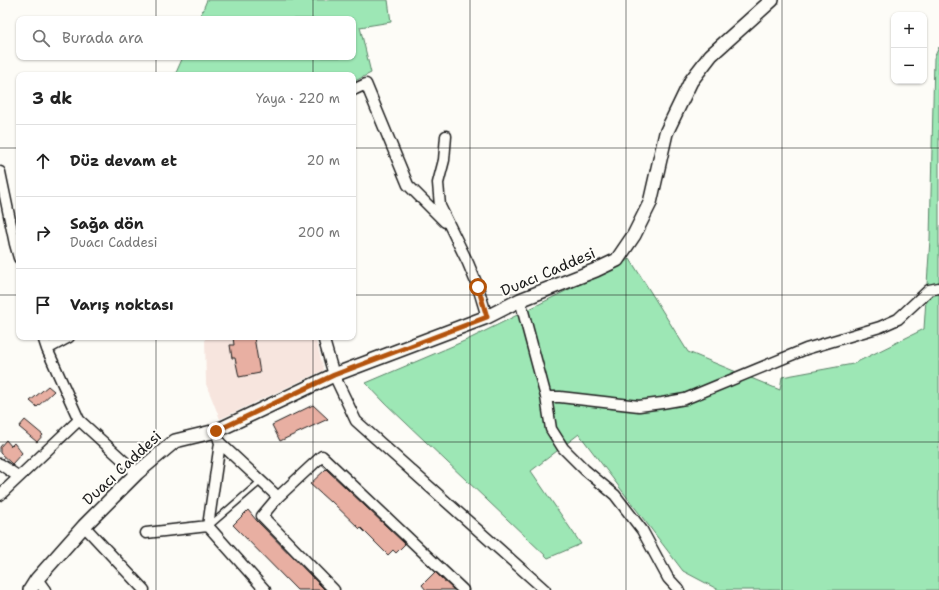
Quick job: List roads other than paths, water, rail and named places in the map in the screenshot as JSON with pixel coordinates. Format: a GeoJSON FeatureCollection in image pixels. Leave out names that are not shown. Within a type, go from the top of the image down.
{"type":"FeatureCollection","features":[{"type":"Feature","properties":{"kind":"street","name":"Duacı Caddesi"},"geometry":{"type":"LineString","coordinates":[[33,585],[84,526],[137,473],[175,441],[218,437],[334,375],[487,317],[520,300],[596,270],[617,260],[634,235],[650,203],[666,133],[691,81],[711,55],[772,0]]}},
{"type":"Feature","properties":{"kind":"street"},"geometry":{"type":"LineString","coordinates":[[356,89],[366,84],[408,185],[450,228]]}},
{"type":"Feature","properties":{"kind":"street"},"geometry":{"type":"LineString","coordinates":[[446,136],[444,160],[438,183],[440,206],[478,287],[487,317]]}},
{"type":"Feature","properties":{"kind":"street"},"geometry":{"type":"LineString","coordinates":[[0,177],[16,239]]}},
{"type":"Feature","properties":{"kind":"street"},"geometry":{"type":"LineString","coordinates":[[546,397],[639,406],[685,399],[806,350],[880,327],[898,319],[929,290],[939,288]]}},
{"type":"Feature","properties":{"kind":"street"},"geometry":{"type":"LineString","coordinates":[[520,300],[546,397],[551,429],[563,448],[585,470],[615,495],[642,530],[668,578],[679,590]]}},
{"type":"Feature","properties":{"kind":"street"},"geometry":{"type":"LineString","coordinates":[[44,340],[79,420],[137,473]]}},
{"type":"Feature","properties":{"kind":"street"},"geometry":{"type":"LineString","coordinates":[[47,349],[64,340]]}},
{"type":"Feature","properties":{"kind":"street"},"geometry":{"type":"LineString","coordinates":[[324,340],[334,375],[356,421],[545,590]]}},
{"type":"Feature","properties":{"kind":"street"},"geometry":{"type":"LineString","coordinates":[[0,495],[79,420]]}},
{"type":"Feature","properties":{"kind":"street"},"geometry":{"type":"LineString","coordinates":[[218,437],[278,498]]}},
{"type":"Feature","properties":{"kind":"street"},"geometry":{"type":"LineString","coordinates":[[218,437],[208,526],[262,589]]}},
{"type":"Feature","properties":{"kind":"street"},"geometry":{"type":"LineString","coordinates":[[334,590],[262,516],[278,498],[322,456],[463,590]]}},
{"type":"Feature","properties":{"kind":"street"},"geometry":{"type":"LineString","coordinates":[[0,464],[19,477]]}},
{"type":"Feature","properties":{"kind":"street"},"geometry":{"type":"LineString","coordinates":[[84,526],[144,590]]}},
{"type":"Feature","properties":{"kind":"street"},"geometry":{"type":"LineString","coordinates":[[146,533],[208,526]]}},
{"type":"Feature","properties":{"kind":"street"},"geometry":{"type":"LineString","coordinates":[[33,585],[45,590]]}},
{"type":"Feature","properties":{"kind":"lane"},"geometry":{"type":"LineString","coordinates":[[208,526],[261,481]]}}]}
